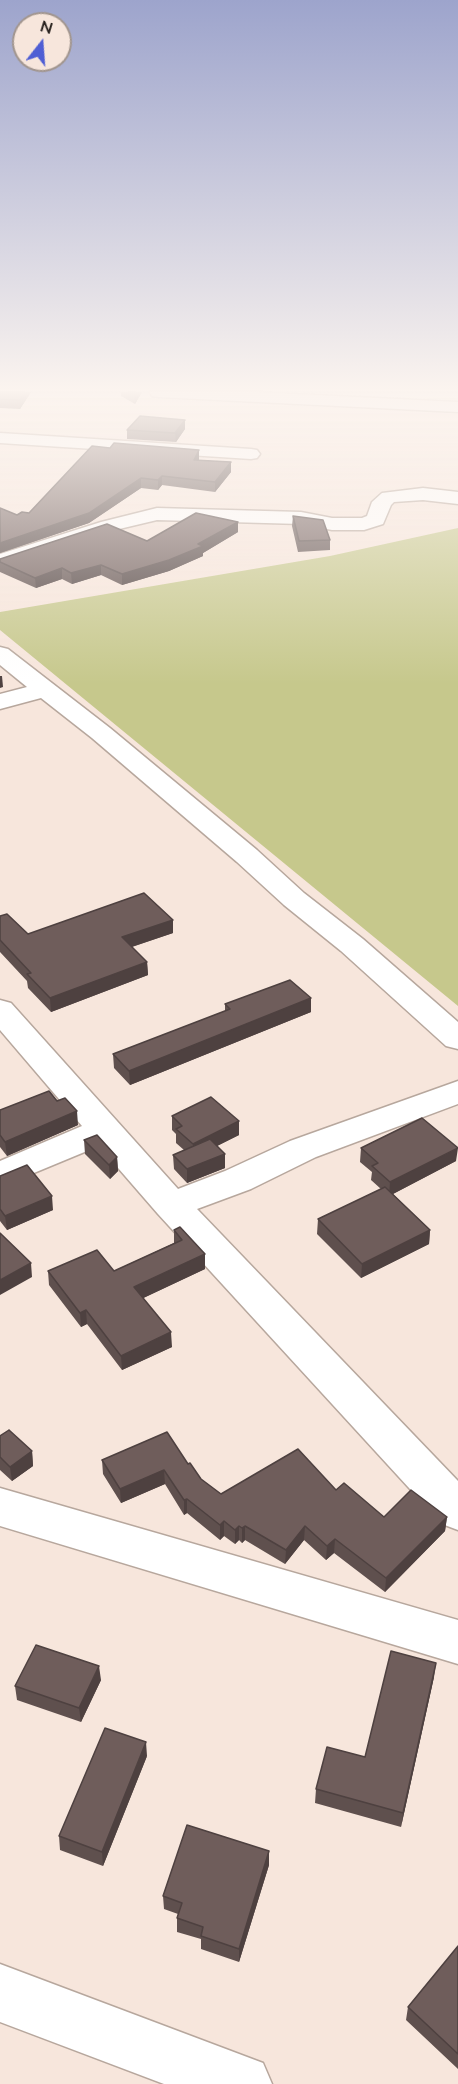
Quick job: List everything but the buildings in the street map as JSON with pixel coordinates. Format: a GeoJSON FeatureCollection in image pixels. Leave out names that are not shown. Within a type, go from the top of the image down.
{"type":"FeatureCollection","features":[{"type":"Feature","properties":{"kind":"street"},"geometry":{"type":"LineString","coordinates":[[0,561],[108,526],[157,514],[301,518],[332,524],[364,524],[376,520],[382,502],[389,497],[423,494],[458,498]]}},
{"type":"Feature","properties":{"kind":"street"},"geometry":{"type":"LineString","coordinates":[[0,654],[46,689],[247,856],[458,1039]]}},
{"type":"Feature","properties":{"kind":"street"},"geometry":{"type":"LineString","coordinates":[[0,702],[46,689]]}},
{"type":"Feature","properties":{"kind":"street"},"geometry":{"type":"LineString","coordinates":[[0,1010],[171,1205],[458,1511]]}},
{"type":"Feature","properties":{"kind":"street"},"geometry":{"type":"LineString","coordinates":[[171,1205],[238,1180],[303,1149],[458,1092]]}},
{"type":"Feature","properties":{"kind":"street"},"geometry":{"type":"LineString","coordinates":[[0,1175],[105,1130]]}},
{"type":"Feature","properties":{"kind":"street"},"geometry":{"type":"LineString","coordinates":[[0,1508],[458,1642]]}},
{"type":"Feature","properties":{"kind":"street"},"geometry":{"type":"LineString","coordinates":[[0,1993],[242,2084]]}},
{"type":"Feature","properties":{"kind":"green space"},"geometry":{"type":"Polygon","coordinates":[[[458,528],[458,1006],[0,630],[0,612],[330,556],[458,528]]]}}]}
